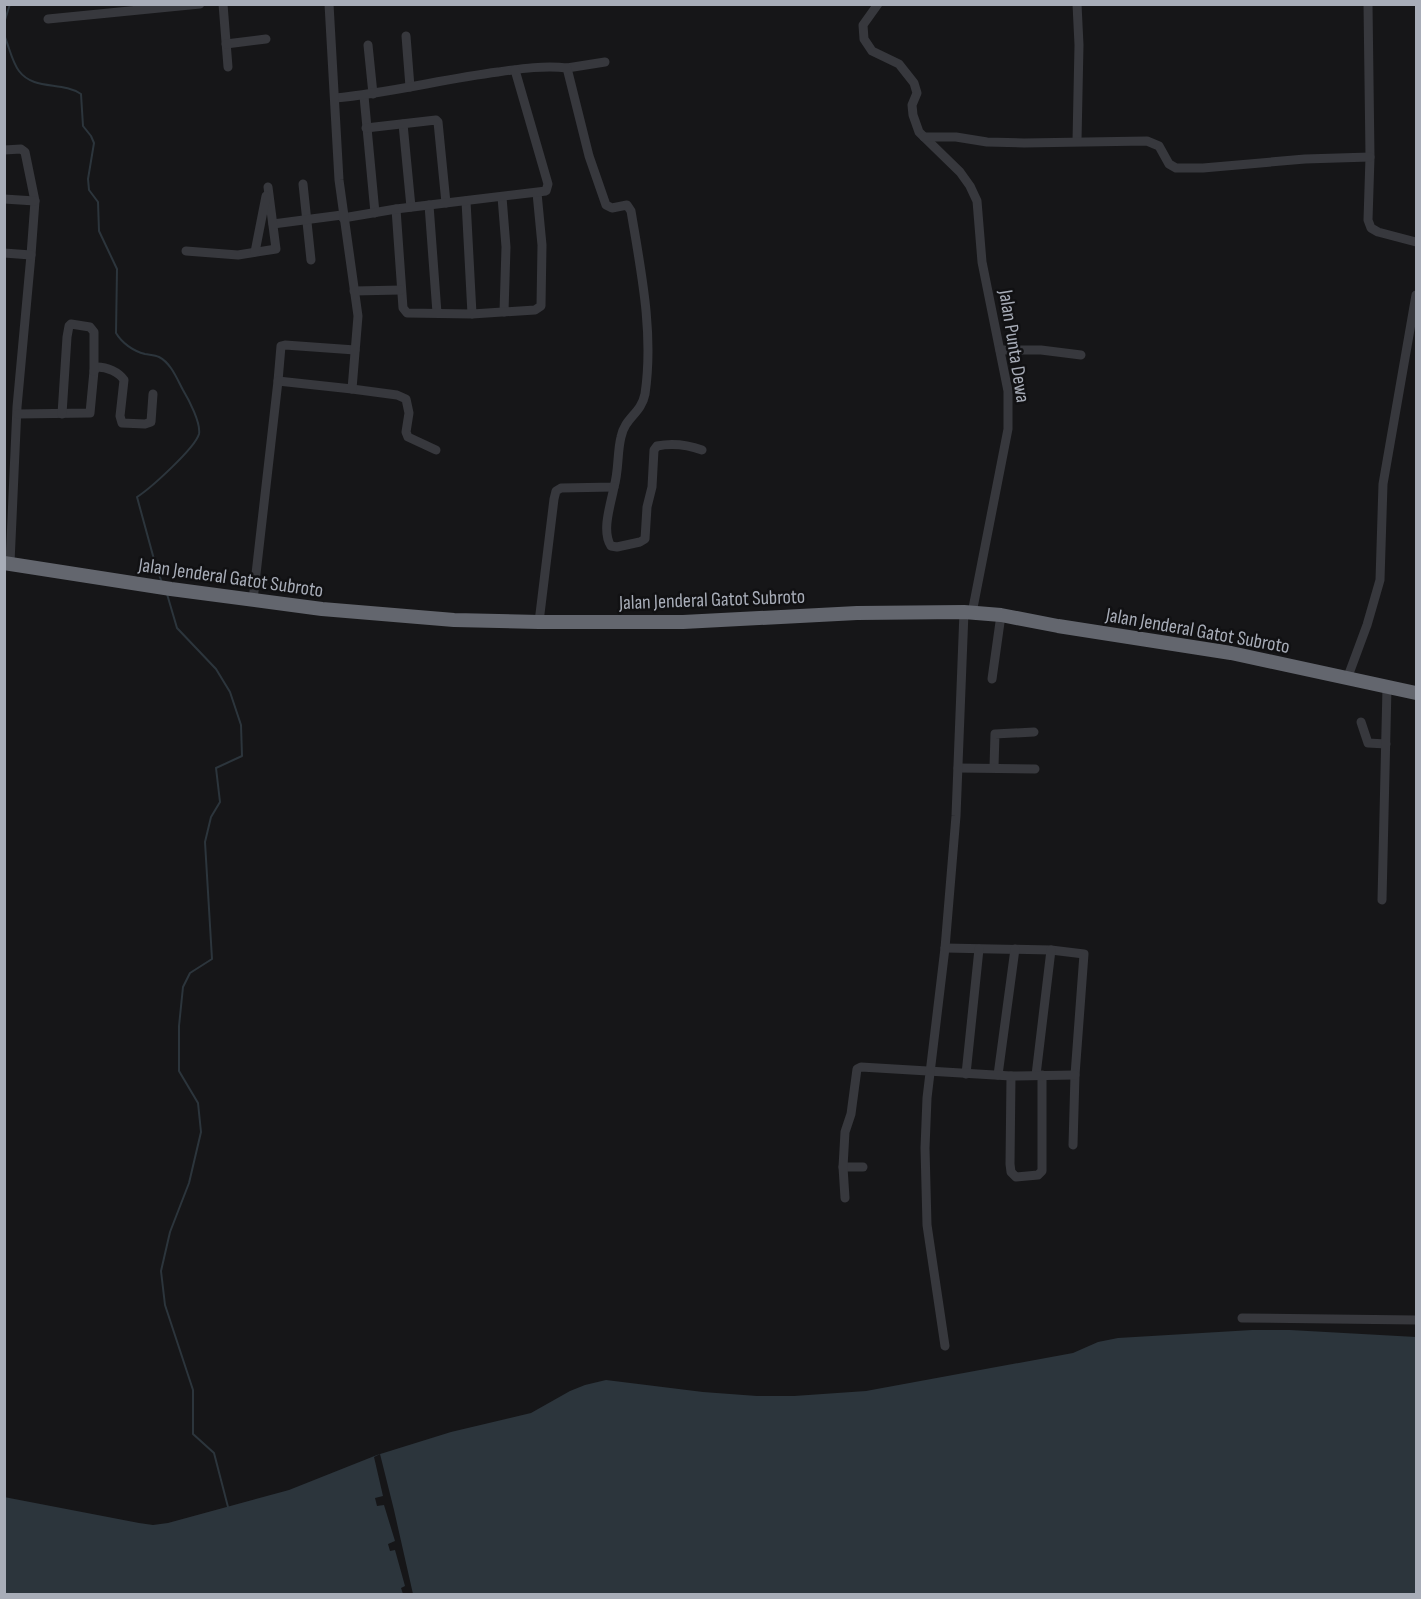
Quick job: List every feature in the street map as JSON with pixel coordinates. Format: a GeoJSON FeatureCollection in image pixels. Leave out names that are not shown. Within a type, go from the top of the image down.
{"type":"FeatureCollection","features":[{"type":"Feature","properties":{"kind":"highway","name":"Jalan Jenderal Gatot Subroto"},"geometry":{"type":"LineString","coordinates":[[7,563],[171,589],[394,616],[539,622],[683,622],[857,613],[968,612],[1001,615],[1058,626],[1231,652],[1416,693]]}},
{"type":"Feature","properties":{"kind":"street"},"geometry":{"type":"LineString","coordinates":[[48,19],[200,4]]}},
{"type":"Feature","properties":{"kind":"street"},"geometry":{"type":"LineString","coordinates":[[223,4],[228,67]]}},
{"type":"Feature","properties":{"kind":"street"},"geometry":{"type":"LineString","coordinates":[[328,4],[343,217],[358,316],[352,389]]}},
{"type":"Feature","properties":{"kind":"street"},"geometry":{"type":"LineString","coordinates":[[878,4],[863,25],[864,39],[872,51],[899,64],[914,83],[917,93],[912,105],[913,115],[919,132],[924,137],[956,137],[987,142],[1024,143],[1147,141],[1160,146],[1169,164],[1176,168],[1370,157]]}},
{"type":"Feature","properties":{"kind":"street"},"geometry":{"type":"LineString","coordinates":[[1077,4],[1079,45],[1077,141]]}},
{"type":"Feature","properties":{"kind":"street"},"geometry":{"type":"LineString","coordinates":[[1368,4],[1369,225],[1378,232],[1416,242]]}},
{"type":"Feature","properties":{"kind":"street"},"geometry":{"type":"LineString","coordinates":[[406,36],[410,87]]}},
{"type":"Feature","properties":{"kind":"street"},"geometry":{"type":"LineString","coordinates":[[226,44],[266,39]]}},
{"type":"Feature","properties":{"kind":"street"},"geometry":{"type":"LineString","coordinates":[[368,45],[366,128],[375,213]]}},
{"type":"Feature","properties":{"kind":"street"},"geometry":{"type":"LineString","coordinates":[[334,98],[368,95],[459,77],[515,70],[567,68],[606,62]]}},
{"type":"Feature","properties":{"kind":"street"},"geometry":{"type":"LineString","coordinates":[[567,68],[589,156],[606,205],[612,208],[627,206],[631,211],[646,309],[648,342],[645,394],[640,410],[626,422],[621,436],[607,530],[611,546],[617,547],[645,539],[654,450],[657,446],[692,446],[702,450]]}},
{"type":"Feature","properties":{"kind":"street"},"geometry":{"type":"LineString","coordinates":[[273,224],[546,191],[548,183],[515,70]]}},
{"type":"Feature","properties":{"kind":"street"},"geometry":{"type":"LineString","coordinates":[[366,128],[433,119],[438,122],[446,203]]}},
{"type":"Feature","properties":{"kind":"street"},"geometry":{"type":"LineString","coordinates":[[403,124],[411,207]]}},
{"type":"Feature","properties":{"kind":"street","name":"Jalan Punta Dewa"},"geometry":{"type":"LineString","coordinates":[[924,137],[960,171],[977,201],[982,262],[1008,391],[1008,429],[968,612],[956,816],[945,948],[927,1098],[925,1204],[945,1346]]}},
{"type":"Feature","properties":{"kind":"street"},"geometry":{"type":"LineString","coordinates":[[4,150],[21,149],[25,152],[35,201],[32,255],[9,489],[7,563]]}},
{"type":"Feature","properties":{"kind":"street"},"geometry":{"type":"LineString","coordinates":[[303,184],[311,260]]}},
{"type":"Feature","properties":{"kind":"street"},"geometry":{"type":"LineString","coordinates":[[186,251],[238,255],[276,249],[268,187],[255,252]]}},
{"type":"Feature","properties":{"kind":"street"},"geometry":{"type":"LineString","coordinates":[[396,209],[401,290],[403,308],[407,313],[472,314],[535,310],[541,306],[542,245],[537,193]]}},
{"type":"Feature","properties":{"kind":"street"},"geometry":{"type":"LineString","coordinates":[[502,197],[506,247],[504,312]]}},
{"type":"Feature","properties":{"kind":"street"},"geometry":{"type":"LineString","coordinates":[[4,199],[35,201]]}},
{"type":"Feature","properties":{"kind":"street"},"geometry":{"type":"LineString","coordinates":[[466,201],[472,314]]}},
{"type":"Feature","properties":{"kind":"street"},"geometry":{"type":"LineString","coordinates":[[429,205],[437,313]]}},
{"type":"Feature","properties":{"kind":"street"},"geometry":{"type":"LineString","coordinates":[[4,253],[32,255]]}},
{"type":"Feature","properties":{"kind":"street"},"geometry":{"type":"LineString","coordinates":[[354,291],[401,290]]}},
{"type":"Feature","properties":{"kind":"street"},"geometry":{"type":"LineString","coordinates":[[1347,679],[1367,625],[1380,580],[1383,484],[1416,295]]}},
{"type":"Feature","properties":{"kind":"street"},"geometry":{"type":"LineString","coordinates":[[4,407],[17,411],[62,414],[90,413],[94,371],[94,332],[90,327],[75,323],[69,326],[67,337],[62,414]]}},
{"type":"Feature","properties":{"kind":"street"},"geometry":{"type":"LineString","coordinates":[[253,600],[281,346],[355,350]]}},
{"type":"Feature","properties":{"kind":"street"},"geometry":{"type":"LineString","coordinates":[[1000,351],[1041,350],[1081,355]]}},
{"type":"Feature","properties":{"kind":"street"},"geometry":{"type":"LineString","coordinates":[[94,371],[97,367],[105,367],[122,376],[124,380],[120,416],[122,423],[151,422],[153,394]]}},
{"type":"Feature","properties":{"kind":"street"},"geometry":{"type":"LineString","coordinates":[[278,381],[397,395],[406,399],[409,413],[406,432],[408,437],[436,450]]}},
{"type":"Feature","properties":{"kind":"street"},"geometry":{"type":"LineString","coordinates":[[539,622],[556,491],[561,488],[614,487]]}},
{"type":"Feature","properties":{"kind":"street"},"geometry":{"type":"LineString","coordinates":[[992,679],[1001,615]]}},
{"type":"Feature","properties":{"kind":"street"},"geometry":{"type":"LineString","coordinates":[[1382,900],[1387,687]]}},
{"type":"Feature","properties":{"kind":"street"},"geometry":{"type":"LineString","coordinates":[[1361,722],[1368,743],[1386,744]]}},
{"type":"Feature","properties":{"kind":"street"},"geometry":{"type":"LineString","coordinates":[[994,767],[995,734],[1034,732]]}},
{"type":"Feature","properties":{"kind":"street"},"geometry":{"type":"LineString","coordinates":[[958,768],[1035,769]]}},
{"type":"Feature","properties":{"kind":"street"},"geometry":{"type":"LineString","coordinates":[[945,948],[1082,952],[1085,957],[1075,1075],[1073,1145]]}},
{"type":"Feature","properties":{"kind":"street"},"geometry":{"type":"LineString","coordinates":[[966,1074],[979,949]]}},
{"type":"Feature","properties":{"kind":"street"},"geometry":{"type":"LineString","coordinates":[[998,1075],[1015,949]]}},
{"type":"Feature","properties":{"kind":"street"},"geometry":{"type":"LineString","coordinates":[[1011,1076],[1011,1172],[1016,1177],[1038,1175],[1042,1171],[1039,1075],[1051,950]]}},
{"type":"Feature","properties":{"kind":"street"},"geometry":{"type":"LineString","coordinates":[[845,1198],[843,1167],[846,1126],[851,1114],[857,1069],[861,1067],[1011,1076],[1075,1075]]}},
{"type":"Feature","properties":{"kind":"street"},"geometry":{"type":"LineString","coordinates":[[843,1167],[863,1167]]}},
{"type":"Feature","properties":{"kind":"street"},"geometry":{"type":"LineString","coordinates":[[1242,1318],[1416,1320]]}},
{"type":"Feature","properties":{"kind":"shaded area"},"geometry":{"type":"Polygon","coordinates":[[[1252,1330],[1416,1337],[1416,1594],[5,1594],[4,1497],[139,1523],[153,1525],[168,1523],[289,1490],[377,1455],[451,1432],[531,1413],[570,1391],[606,1380],[757,1396],[866,1391],[1073,1353],[1098,1342],[1118,1338],[1252,1330]]]}},
{"type":"Feature","properties":{"kind":"pier"},"geometry":{"type":"Polygon","coordinates":[[[380,1454],[413,1594],[403,1594],[401,1588],[405,1586],[395,1550],[390,1551],[388,1544],[395,1541],[384,1505],[377,1506],[375,1498],[383,1496],[374,1457],[380,1454]]]}},
{"type":"Feature","properties":{"kind":"waterway"},"geometry":{"type":"LineString","coordinates":[[4,23],[10,4]]}},
{"type":"Feature","properties":{"kind":"waterway"},"geometry":{"type":"LineString","coordinates":[[4,35],[14,63],[25,77],[40,84],[65,88],[81,94],[83,126],[94,143],[88,179],[89,190],[98,202],[99,231],[117,269],[116,333],[132,349],[157,356],[167,363],[188,400],[198,424],[199,434],[190,448],[162,477],[137,497],[162,583]]}},
{"type":"Feature","properties":{"kind":"waterway"},"geometry":{"type":"LineString","coordinates":[[167,594],[177,628],[216,669],[230,692],[241,725],[242,756],[216,768],[220,802],[211,817],[205,842],[212,959],[190,973],[183,987],[179,1026],[179,1071],[198,1103],[201,1132],[189,1183],[170,1232],[161,1271],[165,1305],[193,1390],[193,1434],[214,1453],[228,1507]]}}]}
